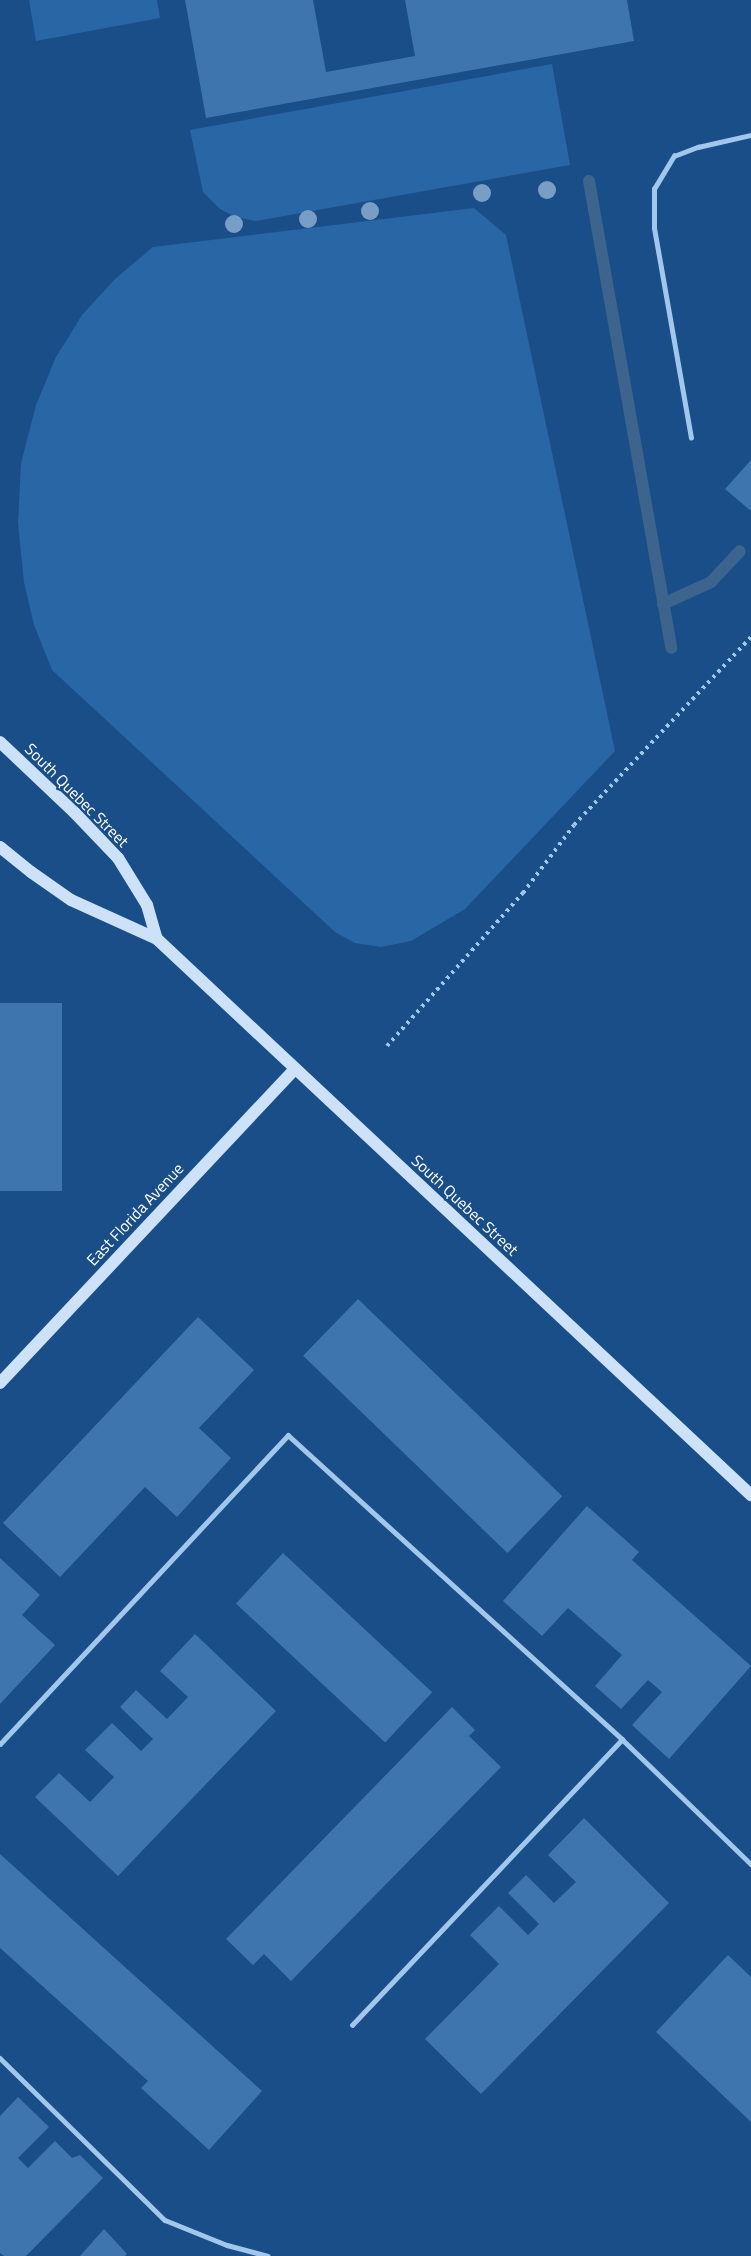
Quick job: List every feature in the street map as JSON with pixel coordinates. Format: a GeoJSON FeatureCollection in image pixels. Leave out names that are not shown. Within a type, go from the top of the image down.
{"type":"FeatureCollection","features":[{"type":"Feature","properties":{"kind":"main road","name":"South Quebec Street"},"geometry":{"type":"LineString","coordinates":[[0,742],[75,813],[118,858],[147,905],[157,939]]}},
{"type":"Feature","properties":{"kind":"main road","name":"South Quebec Street"},"geometry":{"type":"LineString","coordinates":[[0,847],[71,900],[157,939],[751,1495]]}},
{"type":"Feature","properties":{"kind":"main road","name":"East Florida Avenue"},"geometry":{"type":"LineString","coordinates":[[0,1383],[295,1069]]}},
{"type":"Feature","properties":{"kind":"lane"},"geometry":{"type":"LineString","coordinates":[[692,438],[654,228],[654,189],[674,156],[751,135]]}},
{"type":"Feature","properties":{"kind":"lane"},"geometry":{"type":"LineString","coordinates":[[0,1744],[288,1435],[622,1739],[751,1864]]}},
{"type":"Feature","properties":{"kind":"lane"},"geometry":{"type":"LineString","coordinates":[[352,2025],[622,1739]]}},
{"type":"Feature","properties":{"kind":"lane"},"geometry":{"type":"LineString","coordinates":[[0,2058],[165,2220],[227,2245],[268,2256]]}},
{"type":"Feature","properties":{"kind":"path"},"geometry":{"type":"LineString","coordinates":[[387,1046],[523,893],[574,825],[751,637]]}},
{"type":"Feature","properties":{"kind":"shaded area"},"geometry":{"type":"Polygon","coordinates":[[[29,0],[157,0],[160,18],[36,41],[29,0]]]}},
{"type":"Feature","properties":{"kind":"shaded area"},"geometry":{"type":"Polygon","coordinates":[[[552,64],[570,165],[256,221],[235,217],[220,209],[203,192],[190,130],[552,64]]]}},
{"type":"Feature","properties":{"kind":"shaded area"},"geometry":{"type":"Polygon","coordinates":[[[474,208],[506,235],[615,751],[465,909],[411,941],[381,947],[355,943],[335,932],[52,670],[34,625],[24,582],[18,523],[21,463],[36,405],[56,357],[82,315],[115,279],[153,247],[474,208]]]}},
{"type":"Feature","properties":{"kind":"building"},"geometry":{"type":"Polygon","coordinates":[[[185,0],[313,0],[326,72],[415,56],[405,0],[627,0],[634,41],[206,118],[185,0]]]}},
{"type":"Feature","properties":{"kind":"building"},"geometry":{"type":"Polygon","coordinates":[[[751,460],[751,511],[725,489],[751,460]]]}},
{"type":"Feature","properties":{"kind":"building"},"geometry":{"type":"Polygon","coordinates":[[[0,1003],[62,1003],[62,1191],[0,1191],[0,1003]]]}},
{"type":"Feature","properties":{"kind":"building"},"geometry":{"type":"Polygon","coordinates":[[[358,1299],[562,1496],[507,1553],[303,1356],[358,1299]]]}},
{"type":"Feature","properties":{"kind":"building"},"geometry":{"type":"Polygon","coordinates":[[[198,1317],[254,1370],[199,1428],[231,1458],[177,1517],[145,1487],[60,1577],[3,1523],[198,1317]]]}},
{"type":"Feature","properties":{"kind":"building"},"geometry":{"type":"Polygon","coordinates":[[[587,1506],[639,1552],[632,1560],[751,1666],[669,1759],[632,1725],[662,1692],[648,1680],[621,1709],[595,1686],[622,1655],[568,1608],[542,1636],[503,1601],[587,1506]]]}},
{"type":"Feature","properties":{"kind":"building"},"geometry":{"type":"Polygon","coordinates":[[[283,1553],[432,1692],[385,1743],[236,1603],[283,1553]]]}},
{"type":"Feature","properties":{"kind":"building"},"geometry":{"type":"Polygon","coordinates":[[[0,1558],[40,1595],[22,1615],[55,1645],[0,1704],[0,1558]]]}},
{"type":"Feature","properties":{"kind":"building"},"geometry":{"type":"Polygon","coordinates":[[[195,1634],[276,1711],[118,1876],[35,1797],[59,1773],[90,1802],[114,1777],[85,1750],[112,1723],[141,1751],[153,1739],[120,1707],[136,1690],[167,1719],[188,1697],[160,1671],[195,1634]]]}},
{"type":"Feature","properties":{"kind":"building"},"geometry":{"type":"Polygon","coordinates":[[[452,1707],[475,1730],[469,1736],[501,1767],[291,1981],[264,1954],[253,1965],[226,1939],[452,1707]]]}},
{"type":"Feature","properties":{"kind":"building"},"geometry":{"type":"Polygon","coordinates":[[[584,1818],[669,1903],[481,2094],[425,2039],[499,1964],[470,1935],[499,1906],[528,1935],[539,1924],[508,1893],[526,1875],[554,1903],[576,1882],[548,1855],[584,1818]]]}},
{"type":"Feature","properties":{"kind":"building"},"geometry":{"type":"Polygon","coordinates":[[[0,1854],[262,2091],[209,2150],[141,2088],[148,2081],[0,1948],[0,1854]]]}},
{"type":"Feature","properties":{"kind":"building"},"geometry":{"type":"Polygon","coordinates":[[[728,1955],[751,1977],[751,2122],[656,2032],[728,1955]]]}},
{"type":"Feature","properties":{"kind":"building"},"geometry":{"type":"Polygon","coordinates":[[[18,2097],[49,2127],[18,2158],[28,2168],[55,2141],[72,2158],[80,2155],[103,2178],[26,2256],[4,2256],[0,2253],[0,2116],[18,2097]]]}},
{"type":"Feature","properties":{"kind":"building"},"geometry":{"type":"Polygon","coordinates":[[[104,2229],[127,2254],[125,2256],[80,2256],[104,2229]]]}},
{"type":"Feature","properties":{"kind":"waterway"},"geometry":{"type":"LineString","coordinates":[[589,181],[671,648]]}},
{"type":"Feature","properties":{"kind":"waterway"},"geometry":{"type":"LineString","coordinates":[[663,604],[711,582],[740,551]]}}]}
